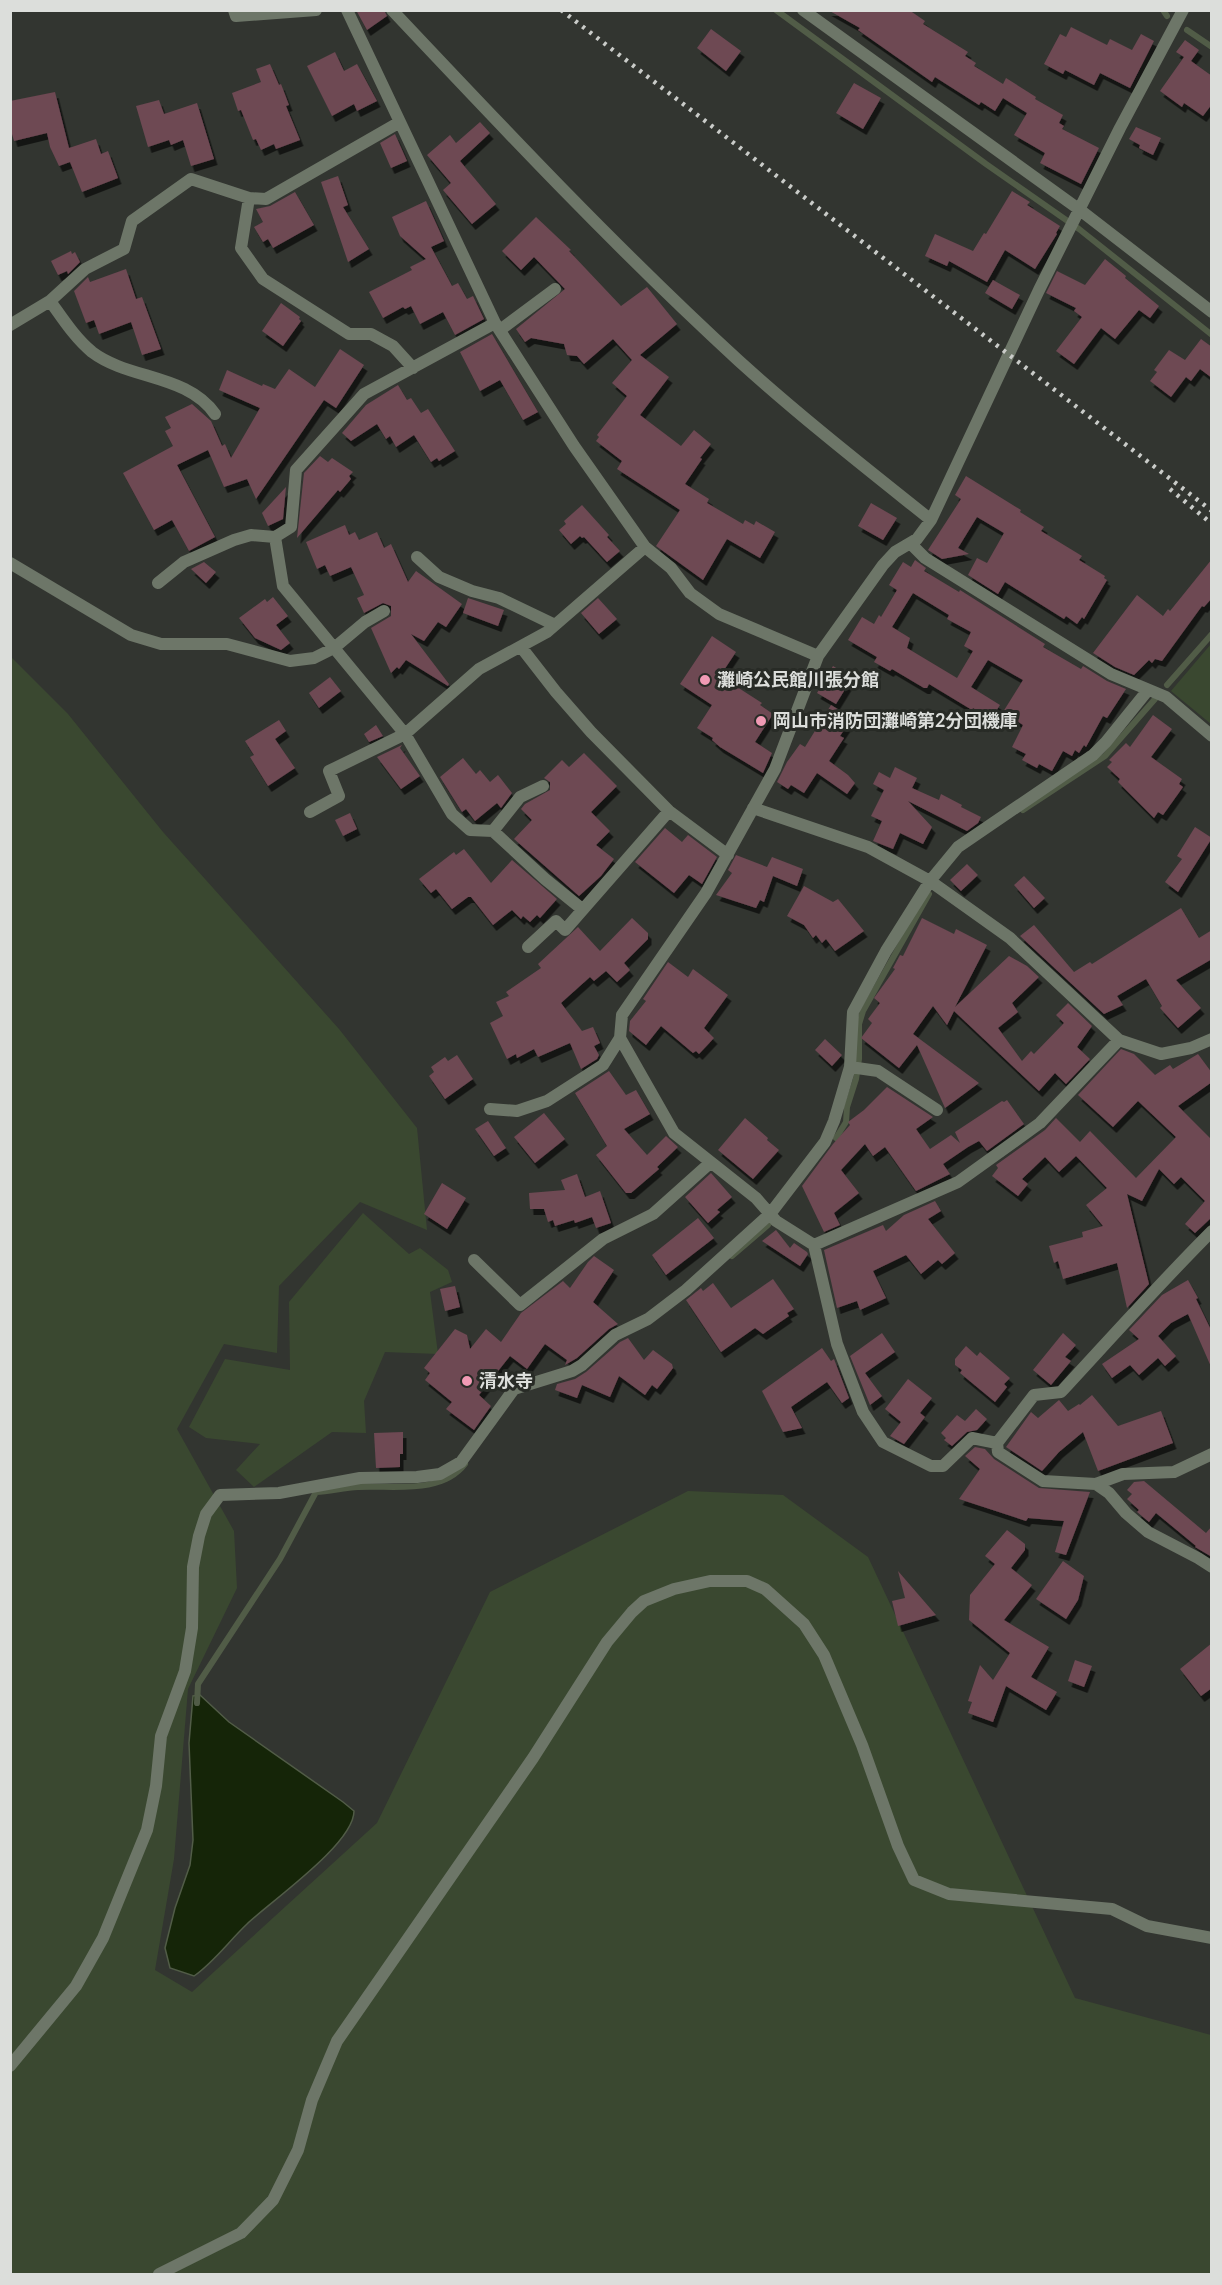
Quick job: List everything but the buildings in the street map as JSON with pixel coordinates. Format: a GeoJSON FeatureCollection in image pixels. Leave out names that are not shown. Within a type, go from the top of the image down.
{"type":"FeatureCollection","features":[{"type":"Feature","properties":{"kind":"street"},"geometry":{"type":"LineString","coordinates":[[234,10],[237,15],[316,10]]}},
{"type":"Feature","properties":{"kind":"street"},"geometry":{"type":"LineString","coordinates":[[347,10],[498,326],[574,446],[645,547],[671,568],[690,593],[719,614],[818,656]]}},
{"type":"Feature","properties":{"kind":"street"},"geometry":{"type":"LineString","coordinates":[[392,10],[560,188],[739,361],[836,444],[932,520]]}},
{"type":"Feature","properties":{"kind":"street"},"geometry":{"type":"LineString","coordinates":[[803,10],[1075,220],[1212,312]]}},
{"type":"Feature","properties":{"kind":"street"},"geometry":{"type":"LineString","coordinates":[[490,1109],[518,1111],[547,1101],[603,1065],[620,1038],[622,1015],[706,894],[774,769],[818,656],[883,565],[895,552],[917,539],[932,520],[1039,290],[1120,128],[1183,10]]}},
{"type":"Feature","properties":{"kind":"street"},"geometry":{"type":"LineString","coordinates":[[10,325],[50,301],[85,269],[124,249],[132,221],[191,179],[249,198],[266,200],[400,122]]}},
{"type":"Feature","properties":{"kind":"street"},"geometry":{"type":"LineString","coordinates":[[249,198],[241,248],[263,279],[349,334],[371,334],[393,346],[413,368]]}},
{"type":"Feature","properties":{"kind":"street"},"geometry":{"type":"LineString","coordinates":[[158,584],[184,562],[234,540],[251,535],[274,537],[291,527],[296,470],[364,394],[498,326],[555,289]]}},
{"type":"Feature","properties":{"kind":"street"},"geometry":{"type":"LineString","coordinates":[[50,301],[74,335],[93,352],[117,365],[193,392],[208,404],[215,414]]}},
{"type":"Feature","properties":{"kind":"street"},"geometry":{"type":"LineString","coordinates":[[274,537],[283,586],[405,734],[452,814],[470,830],[493,831],[545,879],[582,909]]}},
{"type":"Feature","properties":{"kind":"street"},"geometry":{"type":"LineString","coordinates":[[910,543],[926,558],[1110,674],[1166,697],[1212,736]]}},
{"type":"Feature","properties":{"kind":"street"},"geometry":{"type":"LineString","coordinates":[[310,812],[339,796],[329,771],[405,734],[479,669],[547,632],[645,547]]}},
{"type":"Feature","properties":{"kind":"street"},"geometry":{"type":"LineString","coordinates":[[417,557],[439,577],[472,591],[499,598],[555,625]]}},
{"type":"Feature","properties":{"kind":"street"},"geometry":{"type":"LineString","coordinates":[[10,563],[131,635],[161,644],[227,644],[290,661],[314,658],[334,648],[365,622],[384,611]]}},
{"type":"Feature","properties":{"kind":"street"},"geometry":{"type":"LineString","coordinates":[[521,646],[556,693],[669,811],[728,855]]}},
{"type":"Feature","properties":{"kind":"street"},"geometry":{"type":"LineString","coordinates":[[10,2066],[76,1986],[103,1938],[147,1830],[156,1786],[161,1736],[185,1671],[192,1628],[193,1567],[199,1536],[206,1514],[220,1495],[279,1493],[367,1478],[440,1474],[461,1462],[514,1389],[573,1371],[615,1335],[648,1319],[669,1304],[770,1214],[825,1142],[856,1068],[851,1026],[858,1000],[930,881],[958,847],[1092,755],[1106,742],[1148,690]]}},
{"type":"Feature","properties":{"kind":"street"},"geometry":{"type":"LineString","coordinates":[[493,831],[520,797],[543,786]]}},
{"type":"Feature","properties":{"kind":"street"},"geometry":{"type":"LineString","coordinates":[[753,808],[868,847],[930,881],[1010,938],[1119,1040],[1161,1054],[1191,1048],[1212,1039]]}},
{"type":"Feature","properties":{"kind":"street"},"geometry":{"type":"LineString","coordinates":[[528,947],[556,921],[565,930],[669,811]]}},
{"type":"Feature","properties":{"kind":"street"},"geometry":{"type":"LineString","coordinates":[[620,1038],[674,1133],[756,1198],[776,1221],[814,1245],[837,1344],[863,1412],[883,1442],[931,1466],[943,1466],[972,1438],[997,1443]]}},
{"type":"Feature","properties":{"kind":"street"},"geometry":{"type":"LineString","coordinates":[[814,1245],[958,1182],[1040,1124],[1119,1040]]}},
{"type":"Feature","properties":{"kind":"street"},"geometry":{"type":"LineString","coordinates":[[856,1068],[878,1071],[937,1110]]}},
{"type":"Feature","properties":{"kind":"street"},"geometry":{"type":"LineString","coordinates":[[474,1260],[520,1305],[603,1239],[653,1214],[710,1163]]}},
{"type":"Feature","properties":{"kind":"street"},"geometry":{"type":"LineString","coordinates":[[1212,1231],[1169,1273],[1137,1311],[1061,1392],[1034,1395],[997,1443],[998,1452],[1043,1481],[1096,1484],[1123,1474],[1174,1472],[1212,1454]]}},
{"type":"Feature","properties":{"kind":"street"},"geometry":{"type":"LineString","coordinates":[[1096,1484],[1109,1493],[1126,1514],[1148,1532],[1212,1567]]}},
{"type":"Feature","properties":{"kind":"street"},"geometry":{"type":"LineString","coordinates":[[159,2274],[241,2233],[273,2200],[298,2150],[312,2100],[337,2042],[533,1758],[607,1642],[644,1601],[674,1589],[710,1581],[747,1581],[765,1589],[804,1624],[824,1655],[862,1745],[898,1846],[914,1880],[949,1894],[1112,1909],[1147,1926],[1185,1935],[1212,1938]]}},
{"type":"Feature","properties":{"kind":"shaded area"},"geometry":{"type":"Polygon","coordinates":[[[1211,644],[1211,724],[1171,691],[1211,644]]]}},
{"type":"Feature","properties":{"kind":"shaded area"},"geometry":{"type":"Polygon","coordinates":[[[10,656],[68,714],[163,832],[339,1029],[417,1128],[427,1230],[360,1202],[279,1286],[277,1353],[224,1344],[177,1429],[234,1531],[237,1588],[188,1689],[174,1859],[155,1970],[192,1992],[377,1823],[490,1592],[688,1491],[783,1495],[868,1557],[1075,1998],[1211,2035],[1211,2274],[11,2274],[10,656]]]}},
{"type":"Feature","properties":{"kind":"shaded area"},"geometry":{"type":"Polygon","coordinates":[[[363,1213],[409,1254],[420,1248],[448,1270],[452,1282],[430,1292],[438,1354],[385,1352],[364,1401],[366,1433],[332,1432],[254,1487],[236,1470],[260,1444],[206,1438],[189,1427],[225,1359],[290,1370],[289,1302],[363,1213]]]}},
{"type":"Feature","properties":{"kind":"shaded area"},"geometry":{"type":"Polygon","coordinates":[[[200,1695],[229,1722],[354,1811],[350,1824],[341,1839],[326,1855],[247,1924],[215,1958],[194,1976],[170,1968],[165,1948],[175,1908],[190,1865],[193,1840],[189,1743],[193,1696],[200,1695]]]}},
{"type":"Feature","properties":{"kind":"waterway"},"geometry":{"type":"LineString","coordinates":[[776,10],[1079,229],[1212,335]]}},
{"type":"Feature","properties":{"kind":"waterway"},"geometry":{"type":"LineString","coordinates":[[1163,10],[1167,16]]}},
{"type":"Feature","properties":{"kind":"waterway"},"geometry":{"type":"LineString","coordinates":[[1187,30],[1212,47]]}},
{"type":"Feature","properties":{"kind":"waterway"},"geometry":{"type":"LineString","coordinates":[[1167,685],[1212,634]]}},
{"type":"Feature","properties":{"kind":"waterway"},"geometry":{"type":"LineString","coordinates":[[1023,810],[1105,756],[1155,699]]}},
{"type":"Feature","properties":{"kind":"waterway"},"geometry":{"type":"LineString","coordinates":[[836,1138],[846,1122],[847,1107],[856,1079],[859,1059],[859,1024],[863,1011],[929,894]]}},
{"type":"Feature","properties":{"kind":"waterway"},"geometry":{"type":"LineString","coordinates":[[732,1256],[768,1225]]}},
{"type":"Feature","properties":{"kind":"waterway"},"geometry":{"type":"LineString","coordinates":[[197,1703],[198,1684],[280,1559],[316,1492],[358,1487],[430,1484],[455,1474],[465,1464]]}},
{"type":"Feature","properties":{"kind":"railway"},"geometry":{"type":"LineString","coordinates":[[561,10],[1212,511]]}},
{"type":"Feature","properties":{"kind":"railway"},"geometry":{"type":"LineString","coordinates":[[1170,489],[1212,524]]}},
{"type":"Feature","properties":{"kind":"place","name":"灘崎公民館川張分館"},"geometry":{"type":"Point","coordinates":[705,680]}},
{"type":"Feature","properties":{"kind":"place","name":"岡山市消防団灘崎第2分団機庫"},"geometry":{"type":"Point","coordinates":[761,721]}},
{"type":"Feature","properties":{"kind":"place","name":"清水寺"},"geometry":{"type":"Point","coordinates":[467,1381]}}]}
